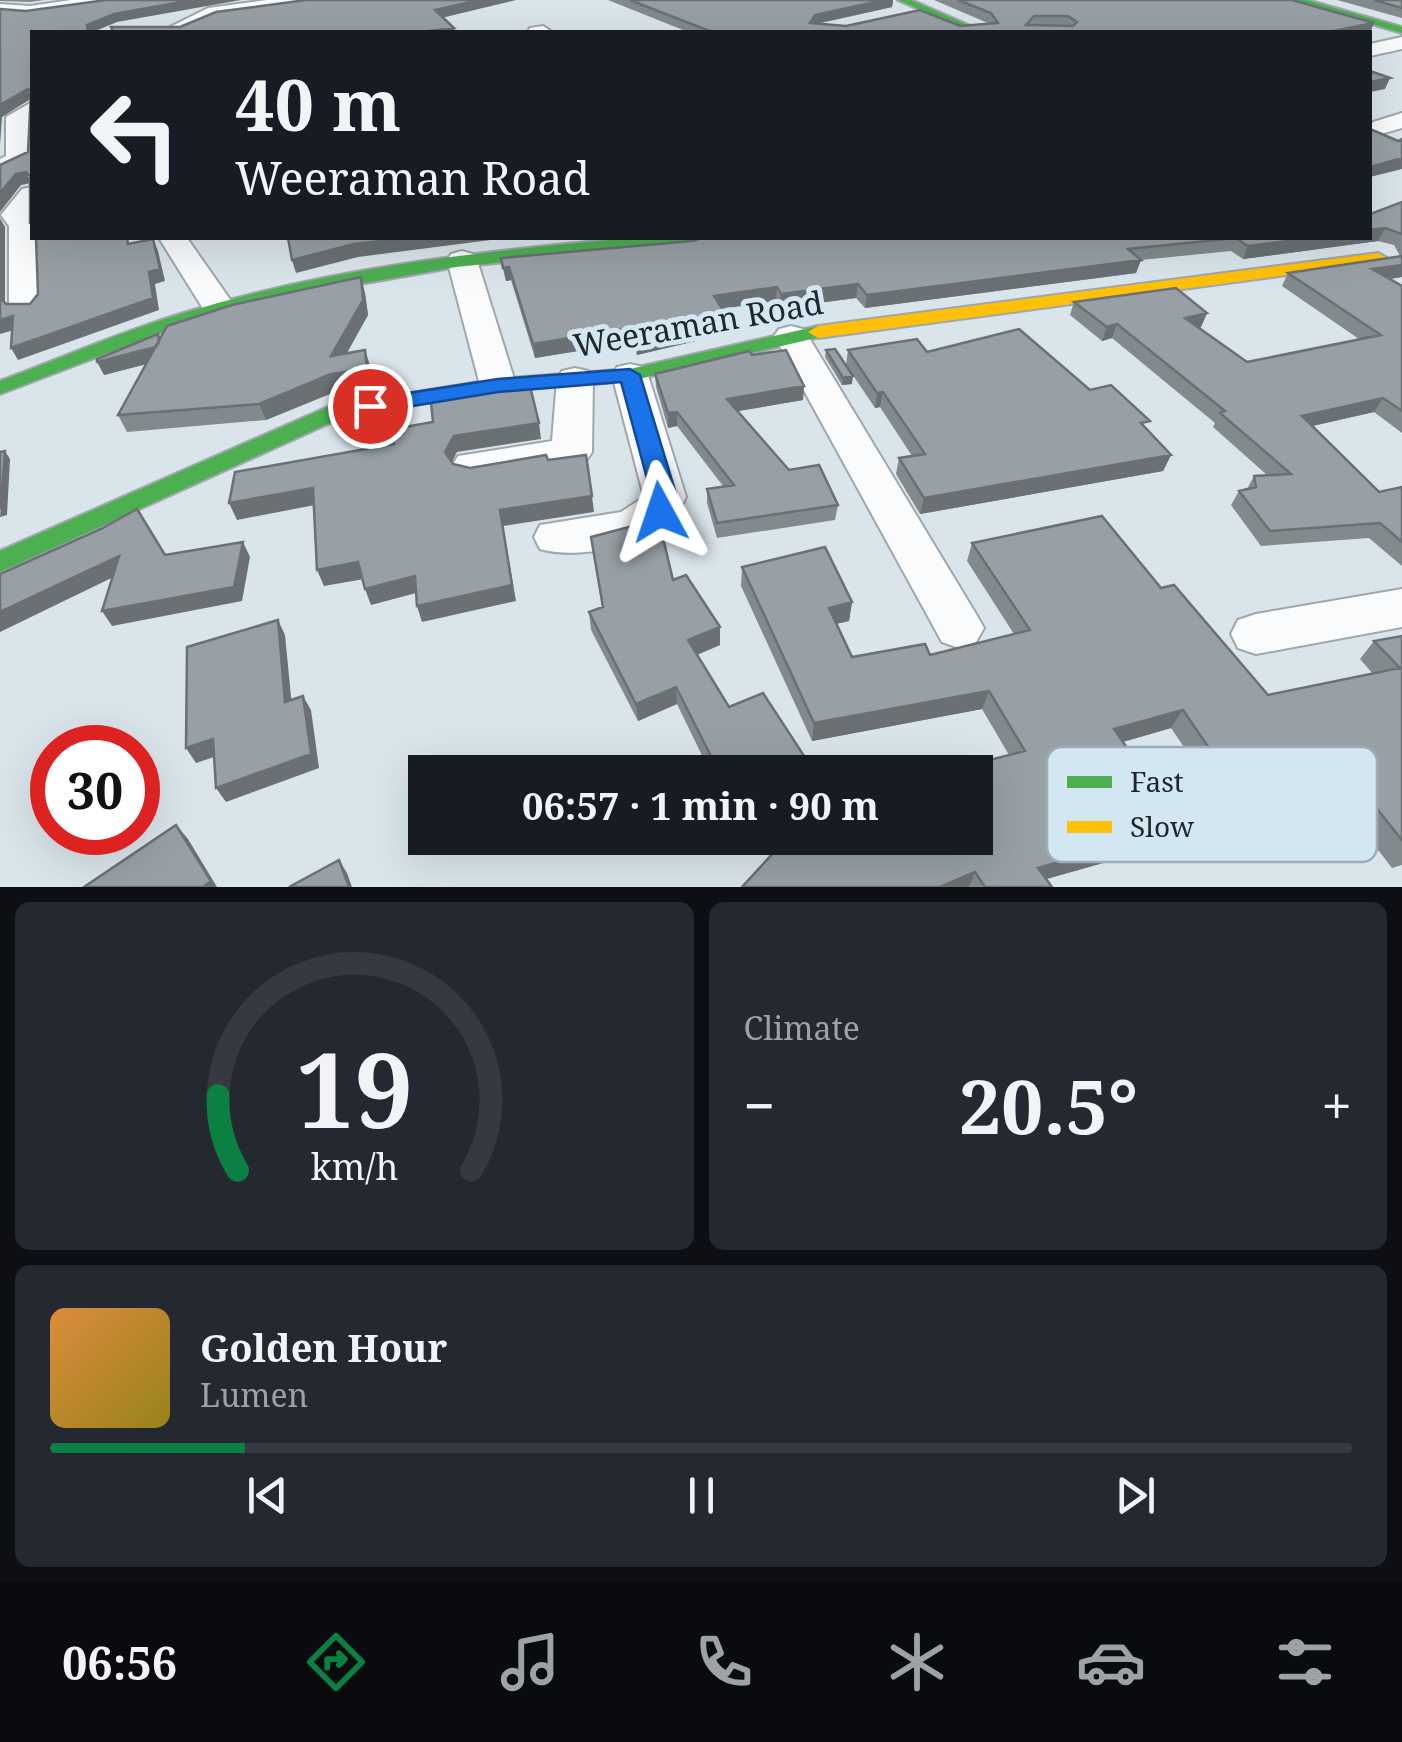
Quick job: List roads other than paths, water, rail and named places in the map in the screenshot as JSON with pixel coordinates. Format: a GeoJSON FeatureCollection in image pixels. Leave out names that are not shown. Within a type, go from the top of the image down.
{"type":"FeatureCollection","features":[{"type":"Feature","properties":{"kind":"main road"},"geometry":{"type":"LineString","coordinates":[[1296,0],[1402,27]]}},
{"type":"Feature","properties":{"kind":"main road"},"geometry":{"type":"LineString","coordinates":[[1318,0],[1402,27]]}},
{"type":"Feature","properties":{"kind":"main road"},"geometry":{"type":"LineString","coordinates":[[897,8],[928,8],[975,30]]}},
{"type":"Feature","properties":{"kind":"main road"},"geometry":{"type":"LineString","coordinates":[[0,388],[220,308],[369,274],[544,248],[662,240]]}},
{"type":"Feature","properties":{"kind":"main road"},"geometry":{"type":"LineString","coordinates":[[1351,240],[1402,270]]}},
{"type":"Feature","properties":{"kind":"main road","name":"Weeraman Road"},"geometry":{"type":"LineString","coordinates":[[0,562],[338,411],[498,386],[630,375],[791,336],[1378,258]]}},
{"type":"Feature","properties":{"kind":"street"},"geometry":{"type":"LineString","coordinates":[[0,17],[27,18],[108,0]]}},
{"type":"Feature","properties":{"kind":"street"},"geometry":{"type":"LineString","coordinates":[[194,0],[214,12]]}},
{"type":"Feature","properties":{"kind":"street"},"geometry":{"type":"LineString","coordinates":[[168,28],[214,12],[308,0]]}},
{"type":"Feature","properties":{"kind":"street"},"geometry":{"type":"LineString","coordinates":[[0,9],[27,18]]}},
{"type":"Feature","properties":{"kind":"street"},"geometry":{"type":"LineString","coordinates":[[1372,50],[1402,44]]}},
{"type":"Feature","properties":{"kind":"street"},"geometry":{"type":"LineString","coordinates":[[25,306],[23,225],[15,215],[21,178],[18,117],[30,110]]}},
{"type":"Feature","properties":{"kind":"street"},"geometry":{"type":"LineString","coordinates":[[173,240],[220,308]]}},
{"type":"Feature","properties":{"kind":"street"},"geometry":{"type":"LineString","coordinates":[[462,260],[498,386]]}},
{"type":"Feature","properties":{"kind":"street"},"geometry":{"type":"LineString","coordinates":[[791,336],[959,628]]}},
{"type":"Feature","properties":{"kind":"street"},"geometry":{"type":"LineString","coordinates":[[556,536],[644,522],[660,512],[664,497],[630,375]]}},
{"type":"Feature","properties":{"kind":"street"},"geometry":{"type":"LineString","coordinates":[[473,466],[572,452],[575,379]]}},
{"type":"Feature","properties":{"kind":"street"},"geometry":{"type":"LineString","coordinates":[[1256,634],[1402,608]]}}]}
